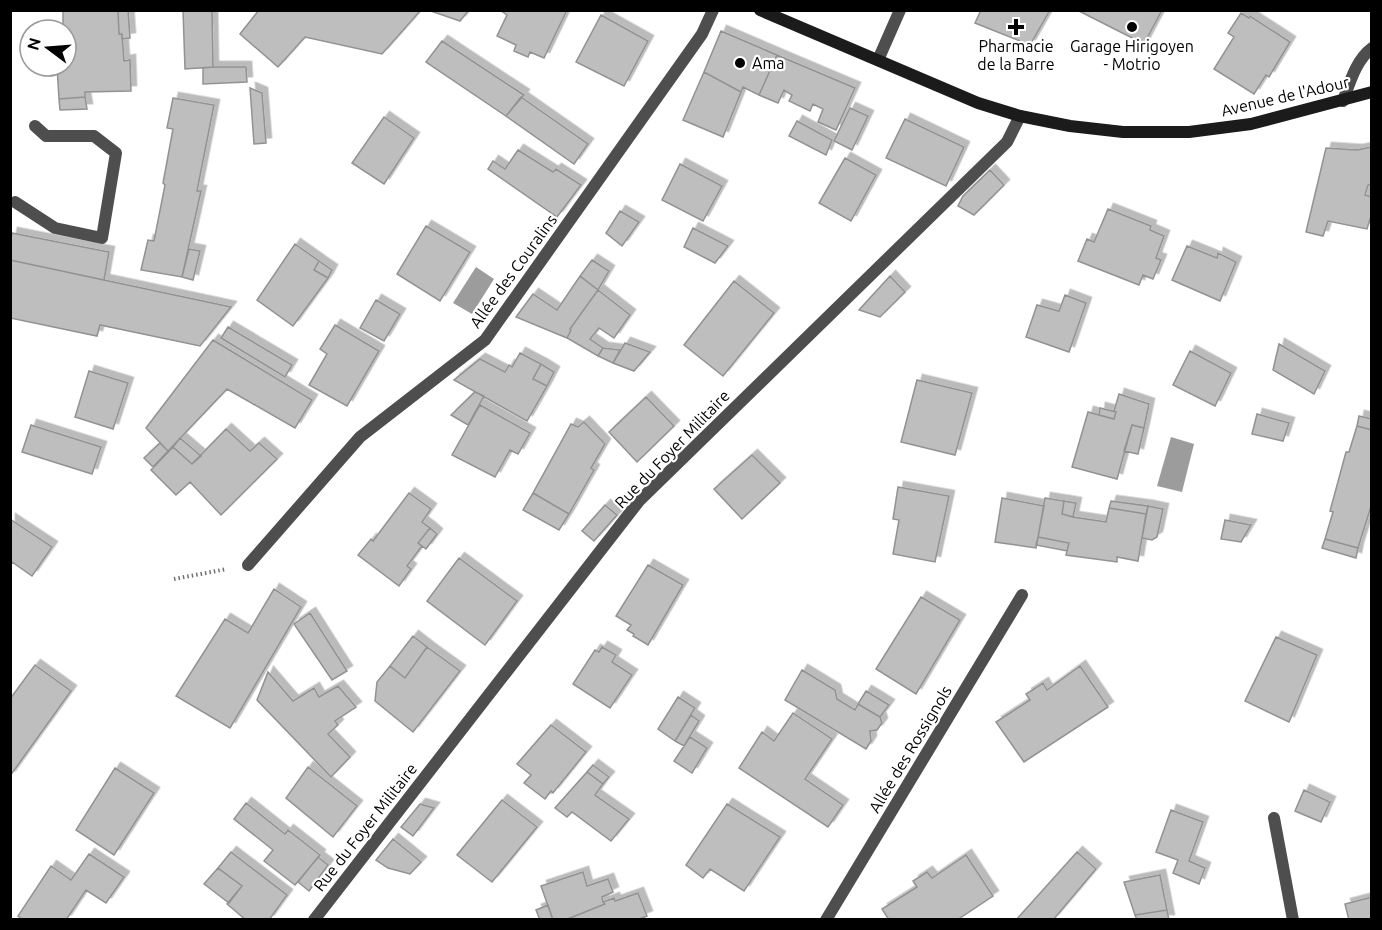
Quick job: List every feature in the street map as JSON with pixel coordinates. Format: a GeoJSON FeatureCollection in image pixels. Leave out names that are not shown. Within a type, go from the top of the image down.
{"type":"FeatureCollection","features":[{"type":"Feature","properties":{"kind":"main road","name":"Avenue de l'Adour"},"geometry":{"type":"LineString","coordinates":[[759,10],[978,103],[1020,116],[1070,126],[1123,132],[1189,132],[1251,124],[1371,92]]}},
{"type":"Feature","properties":{"kind":"street","name":"Allée des Couralins"},"geometry":{"type":"LineString","coordinates":[[248,565],[360,437],[485,340],[702,34],[713,10]]}},
{"type":"Feature","properties":{"kind":"street"},"geometry":{"type":"LineString","coordinates":[[878,60],[900,10]]}},
{"type":"Feature","properties":{"kind":"street"},"geometry":{"type":"LineString","coordinates":[[1343,100],[1353,72],[1371,48]]}},
{"type":"Feature","properties":{"kind":"street","name":"Rue du Foyer Militaire"},"geometry":{"type":"LineString","coordinates":[[314,920],[639,501],[1007,142],[1020,116]]}},
{"type":"Feature","properties":{"kind":"street"},"geometry":{"type":"LineString","coordinates":[[15,202],[55,228],[102,238],[116,153],[94,136],[46,136],[35,126]]}},
{"type":"Feature","properties":{"kind":"street","name":"Allée des Rossignols"},"geometry":{"type":"LineString","coordinates":[[826,920],[1022,595]]}},
{"type":"Feature","properties":{"kind":"street"},"geometry":{"type":"LineString","coordinates":[[1274,818],[1293,920]]}},
{"type":"Feature","properties":{"kind":"path"},"geometry":{"type":"LineString","coordinates":[[174,579],[248,565]]}},
{"type":"Feature","properties":{"kind":"shaded area"},"geometry":{"type":"Polygon","coordinates":[[[476,267],[494,279],[472,314],[453,303],[476,267]]]}},
{"type":"Feature","properties":{"kind":"shaded area"},"geometry":{"type":"Polygon","coordinates":[[[1171,437],[1194,444],[1182,492],[1157,486],[1171,437]]]}},
{"type":"Feature","properties":{"kind":"building"},"geometry":{"type":"Polygon","coordinates":[[[63,10],[118,10],[119,34],[122,34],[124,61],[130,60],[131,91],[85,92],[85,97],[59,99],[58,78],[78,78],[78,18],[63,18],[63,10]]]}},
{"type":"Feature","properties":{"kind":"building"},"geometry":{"type":"Polygon","coordinates":[[[118,10],[128,10],[130,38],[122,39],[122,34],[119,34],[118,10]]]}},
{"type":"Feature","properties":{"kind":"building"},"geometry":{"type":"Polygon","coordinates":[[[183,10],[212,10],[213,67],[185,69],[183,10]]]}},
{"type":"Feature","properties":{"kind":"building"},"geometry":{"type":"Polygon","coordinates":[[[259,10],[421,10],[382,54],[305,37],[278,67],[240,34],[259,10]]]}},
{"type":"Feature","properties":{"kind":"building"},"geometry":{"type":"Polygon","coordinates":[[[428,10],[469,10],[460,21],[428,10]]]}},
{"type":"Feature","properties":{"kind":"building"},"geometry":{"type":"Polygon","coordinates":[[[500,10],[567,10],[544,58],[530,52],[528,57],[514,51],[516,45],[497,36],[507,15],[500,10]]]}},
{"type":"Feature","properties":{"kind":"building"},"geometry":{"type":"Polygon","coordinates":[[[981,10],[1050,10],[1030,45],[975,23],[981,10]]]}},
{"type":"Feature","properties":{"kind":"building","name":"Garage Hirigoyen - Motrio"},"geometry":{"type":"Polygon","coordinates":[[[1077,10],[1162,10],[1144,44],[1077,10]]]}},
{"type":"Feature","properties":{"kind":"building"},"geometry":{"type":"Polygon","coordinates":[[[1241,13],[1249,18],[1250,16],[1290,42],[1269,77],[1266,75],[1254,94],[1214,69],[1234,37],[1228,33],[1241,13]]]}},
{"type":"Feature","properties":{"kind":"building"},"geometry":{"type":"Polygon","coordinates":[[[601,15],[648,41],[624,86],[576,62],[601,15]]]}},
{"type":"Feature","properties":{"kind":"building","name":"Ama"},"geometry":{"type":"Polygon","coordinates":[[[721,31],[777,55],[759,95],[743,87],[741,92],[704,72],[721,31]]]}},
{"type":"Feature","properties":{"kind":"building"},"geometry":{"type":"Polygon","coordinates":[[[442,41],[524,95],[506,116],[426,62],[442,41]]]}},
{"type":"Feature","properties":{"kind":"building"},"geometry":{"type":"Polygon","coordinates":[[[777,55],[855,88],[836,130],[818,122],[823,109],[813,104],[810,111],[789,101],[792,95],[784,90],[778,103],[759,95],[777,55]]]}},
{"type":"Feature","properties":{"kind":"building"},"geometry":{"type":"Polygon","coordinates":[[[246,67],[247,82],[203,84],[203,68],[246,67]]]}},
{"type":"Feature","properties":{"kind":"building"},"geometry":{"type":"Polygon","coordinates":[[[704,72],[741,92],[723,137],[683,120],[704,72]]]}},
{"type":"Feature","properties":{"kind":"building"},"geometry":{"type":"Polygon","coordinates":[[[250,88],[262,93],[266,143],[254,144],[250,88]]]}},
{"type":"Feature","properties":{"kind":"building"},"geometry":{"type":"Polygon","coordinates":[[[85,97],[87,109],[60,110],[59,99],[85,97]]]}},
{"type":"Feature","properties":{"kind":"building"},"geometry":{"type":"Polygon","coordinates":[[[521,97],[588,144],[574,164],[506,116],[521,97]]]}},
{"type":"Feature","properties":{"kind":"building"},"geometry":{"type":"Polygon","coordinates":[[[173,98],[214,105],[197,191],[201,191],[182,277],[141,270],[148,240],[154,241],[165,185],[163,183],[173,129],[167,128],[173,98]]]}},
{"type":"Feature","properties":{"kind":"building"},"geometry":{"type":"Polygon","coordinates":[[[850,108],[868,116],[852,150],[834,141],[850,108]]]}},
{"type":"Feature","properties":{"kind":"building"},"geometry":{"type":"Polygon","coordinates":[[[384,117],[414,138],[384,184],[352,163],[384,117]]]}},
{"type":"Feature","properties":{"kind":"building"},"geometry":{"type":"Polygon","coordinates":[[[905,119],[964,147],[946,186],[886,158],[905,119]]]}},
{"type":"Feature","properties":{"kind":"building"},"geometry":{"type":"Polygon","coordinates":[[[797,121],[832,140],[826,155],[789,136],[797,121]]]}},
{"type":"Feature","properties":{"kind":"building"},"geometry":{"type":"Polygon","coordinates":[[[1372,147],[1372,184],[1368,185],[1365,195],[1372,197],[1372,213],[1367,229],[1328,221],[1323,236],[1306,232],[1326,148],[1357,150],[1372,147]]]}},
{"type":"Feature","properties":{"kind":"building"},"geometry":{"type":"Polygon","coordinates":[[[518,150],[553,172],[556,169],[581,185],[557,217],[488,169],[493,161],[505,169],[518,150]]]}},
{"type":"Feature","properties":{"kind":"building"},"geometry":{"type":"Polygon","coordinates":[[[845,158],[876,175],[851,221],[819,203],[845,158]]]}},
{"type":"Feature","properties":{"kind":"building"},"geometry":{"type":"Polygon","coordinates":[[[680,164],[722,186],[703,221],[662,200],[680,164]]]}},
{"type":"Feature","properties":{"kind":"building"},"geometry":{"type":"Polygon","coordinates":[[[990,170],[1004,185],[974,215],[958,206],[963,196],[990,170]]]}},
{"type":"Feature","properties":{"kind":"building"},"geometry":{"type":"Polygon","coordinates":[[[1108,209],[1151,226],[1150,230],[1164,236],[1156,258],[1161,260],[1153,279],[1143,275],[1139,285],[1078,261],[1087,239],[1094,242],[1108,209]]]}},
{"type":"Feature","properties":{"kind":"building"},"geometry":{"type":"Polygon","coordinates":[[[620,211],[639,222],[622,246],[606,233],[620,211]]]}},
{"type":"Feature","properties":{"kind":"building"},"geometry":{"type":"Polygon","coordinates":[[[426,226],[470,252],[440,301],[397,274],[426,226]]]}},
{"type":"Feature","properties":{"kind":"building"},"geometry":{"type":"Polygon","coordinates":[[[693,228],[728,246],[715,263],[684,247],[693,228]]]}},
{"type":"Feature","properties":{"kind":"building"},"geometry":{"type":"Polygon","coordinates":[[[12,233],[109,252],[104,280],[10,260],[12,233]]]}},
{"type":"Feature","properties":{"kind":"building"},"geometry":{"type":"Polygon","coordinates":[[[295,244],[319,261],[314,270],[328,278],[293,326],[257,300],[295,244]]]}},
{"type":"Feature","properties":{"kind":"building"},"geometry":{"type":"Polygon","coordinates":[[[1187,246],[1217,258],[1218,253],[1236,262],[1220,301],[1172,280],[1187,246]]]}},
{"type":"Feature","properties":{"kind":"building"},"geometry":{"type":"Polygon","coordinates":[[[189,249],[200,251],[193,280],[182,277],[189,249]]]}},
{"type":"Feature","properties":{"kind":"building"},"geometry":{"type":"Polygon","coordinates":[[[10,260],[231,307],[200,346],[100,325],[97,336],[10,318],[10,260]]]}},
{"type":"Feature","properties":{"kind":"building"},"geometry":{"type":"Polygon","coordinates":[[[592,260],[609,271],[598,290],[580,276],[592,260]]]}},
{"type":"Feature","properties":{"kind":"building"},"geometry":{"type":"Polygon","coordinates":[[[319,261],[332,270],[328,278],[314,270],[319,261]]]}},
{"type":"Feature","properties":{"kind":"building"},"geometry":{"type":"Polygon","coordinates":[[[580,276],[598,290],[570,329],[567,338],[516,317],[533,294],[557,310],[580,276]]]}},
{"type":"Feature","properties":{"kind":"building"},"geometry":{"type":"Polygon","coordinates":[[[890,276],[905,292],[880,317],[859,310],[890,276]]]}},
{"type":"Feature","properties":{"kind":"building"},"geometry":{"type":"Polygon","coordinates":[[[734,281],[774,313],[723,376],[684,345],[734,281]]]}},
{"type":"Feature","properties":{"kind":"building"},"geometry":{"type":"Polygon","coordinates":[[[598,290],[630,315],[614,338],[599,328],[590,339],[603,348],[598,356],[567,338],[570,329],[598,290]]]}},
{"type":"Feature","properties":{"kind":"building"},"geometry":{"type":"Polygon","coordinates":[[[1065,295],[1086,303],[1069,352],[1026,337],[1037,305],[1059,311],[1065,295]]]}},
{"type":"Feature","properties":{"kind":"building"},"geometry":{"type":"Polygon","coordinates":[[[376,300],[400,314],[384,341],[360,328],[376,300]]]}},
{"type":"Feature","properties":{"kind":"building"},"geometry":{"type":"Polygon","coordinates":[[[335,325],[379,351],[347,406],[309,385],[327,354],[320,349],[335,325]]]}},
{"type":"Feature","properties":{"kind":"building"},"geometry":{"type":"Polygon","coordinates":[[[228,327],[292,365],[285,377],[221,338],[228,327]]]}},
{"type":"Feature","properties":{"kind":"building"},"geometry":{"type":"Polygon","coordinates":[[[213,340],[312,400],[295,428],[227,389],[168,451],[146,428],[213,340]]]}},
{"type":"Feature","properties":{"kind":"building"},"geometry":{"type":"Polygon","coordinates":[[[625,343],[650,352],[634,371],[613,363],[625,343]]]}},
{"type":"Feature","properties":{"kind":"building"},"geometry":{"type":"Polygon","coordinates":[[[1279,344],[1325,371],[1314,394],[1273,370],[1279,344]]]}},
{"type":"Feature","properties":{"kind":"building"},"geometry":{"type":"Polygon","coordinates":[[[603,348],[620,350],[613,363],[598,356],[603,348]]]}},
{"type":"Feature","properties":{"kind":"building"},"geometry":{"type":"Polygon","coordinates":[[[1190,351],[1231,373],[1215,406],[1173,385],[1190,351]]]}},
{"type":"Feature","properties":{"kind":"building"},"geometry":{"type":"Polygon","coordinates":[[[520,353],[541,364],[533,379],[547,386],[527,421],[454,380],[480,359],[505,372],[509,365],[512,367],[520,353]]]}},
{"type":"Feature","properties":{"kind":"building"},"geometry":{"type":"Polygon","coordinates":[[[541,364],[554,372],[547,386],[533,379],[541,364]]]}},
{"type":"Feature","properties":{"kind":"building"},"geometry":{"type":"Polygon","coordinates":[[[89,371],[128,383],[113,429],[75,417],[89,371]]]}},
{"type":"Feature","properties":{"kind":"building"},"geometry":{"type":"Polygon","coordinates":[[[917,380],[972,393],[955,455],[901,442],[917,380]]]}},
{"type":"Feature","properties":{"kind":"building"},"geometry":{"type":"Polygon","coordinates":[[[475,392],[484,396],[468,425],[451,415],[475,392]]]}},
{"type":"Feature","properties":{"kind":"building"},"geometry":{"type":"Polygon","coordinates":[[[1119,394],[1149,404],[1144,428],[1132,425],[1117,479],[1072,467],[1088,412],[1114,419],[1119,394]]]}},
{"type":"Feature","properties":{"kind":"building"},"geometry":{"type":"Polygon","coordinates":[[[646,397],[674,426],[637,462],[609,432],[646,397]]]}},
{"type":"Feature","properties":{"kind":"building"},"geometry":{"type":"Polygon","coordinates":[[[480,405],[530,433],[518,454],[510,450],[495,477],[452,455],[480,405]]]}},
{"type":"Feature","properties":{"kind":"building"},"geometry":{"type":"Polygon","coordinates":[[[1100,408],[1116,412],[1114,419],[1099,415],[1100,408]]]}},
{"type":"Feature","properties":{"kind":"building"},"geometry":{"type":"Polygon","coordinates":[[[1257,414],[1289,423],[1283,441],[1252,434],[1257,414]]]}},
{"type":"Feature","properties":{"kind":"building"},"geometry":{"type":"Polygon","coordinates":[[[1359,416],[1372,419],[1372,430],[1357,426],[1359,416]]]}},
{"type":"Feature","properties":{"kind":"building"},"geometry":{"type":"Polygon","coordinates":[[[584,422],[605,444],[591,468],[594,470],[569,514],[533,493],[571,424],[578,427],[584,422]]]}},
{"type":"Feature","properties":{"kind":"building"},"geometry":{"type":"Polygon","coordinates":[[[31,425],[101,447],[92,474],[22,452],[31,425]]]}},
{"type":"Feature","properties":{"kind":"building"},"geometry":{"type":"Polygon","coordinates":[[[1132,425],[1144,428],[1138,454],[1124,451],[1132,425]]]}},
{"type":"Feature","properties":{"kind":"building"},"geometry":{"type":"Polygon","coordinates":[[[1357,426],[1372,430],[1372,503],[1358,548],[1325,539],[1346,452],[1349,452],[1357,426]]]}},
{"type":"Feature","properties":{"kind":"building"},"geometry":{"type":"Polygon","coordinates":[[[226,429],[250,451],[259,443],[277,459],[221,515],[190,482],[176,495],[151,470],[173,447],[192,464],[226,429]]]}},
{"type":"Feature","properties":{"kind":"building"},"geometry":{"type":"Polygon","coordinates":[[[180,438],[201,456],[192,464],[173,447],[180,438]]]}},
{"type":"Feature","properties":{"kind":"building"},"geometry":{"type":"Polygon","coordinates":[[[160,443],[168,451],[153,467],[144,458],[160,443]]]}},
{"type":"Feature","properties":{"kind":"building"},"geometry":{"type":"Polygon","coordinates":[[[752,455],[780,483],[742,519],[714,489],[752,455]]]}},
{"type":"Feature","properties":{"kind":"building"},"geometry":{"type":"Polygon","coordinates":[[[898,487],[949,496],[935,562],[893,554],[899,520],[893,519],[898,487]]]}},
{"type":"Feature","properties":{"kind":"building"},"geometry":{"type":"Polygon","coordinates":[[[409,493],[431,509],[422,522],[430,528],[418,543],[422,546],[407,566],[411,569],[399,586],[358,555],[371,539],[373,541],[409,493]]]}},
{"type":"Feature","properties":{"kind":"building"},"geometry":{"type":"Polygon","coordinates":[[[533,493],[569,514],[559,530],[523,510],[533,493]]]}},
{"type":"Feature","properties":{"kind":"building"},"geometry":{"type":"Polygon","coordinates":[[[1002,498],[1044,506],[1036,548],[995,542],[1002,498]]]}},
{"type":"Feature","properties":{"kind":"building"},"geometry":{"type":"Polygon","coordinates":[[[1045,498],[1064,501],[1062,514],[1073,517],[1106,522],[1109,508],[1146,514],[1138,561],[1117,557],[1117,562],[1066,555],[1069,543],[1038,537],[1045,498]]]}},
{"type":"Feature","properties":{"kind":"building"},"geometry":{"type":"Polygon","coordinates":[[[1064,501],[1076,503],[1073,517],[1062,514],[1064,501]]]}},
{"type":"Feature","properties":{"kind":"building"},"geometry":{"type":"Polygon","coordinates":[[[1111,501],[1148,506],[1146,514],[1109,508],[1111,501]]]}},
{"type":"Feature","properties":{"kind":"building"},"geometry":{"type":"Polygon","coordinates":[[[605,505],[617,515],[594,541],[582,531],[605,505]]]}},
{"type":"Feature","properties":{"kind":"building"},"geometry":{"type":"Polygon","coordinates":[[[1148,506],[1163,509],[1157,537],[1152,540],[1142,538],[1148,506]]]}},
{"type":"Feature","properties":{"kind":"building"},"geometry":{"type":"Polygon","coordinates":[[[10,519],[52,547],[32,576],[12,562],[10,565],[10,519]]]}},
{"type":"Feature","properties":{"kind":"building"},"geometry":{"type":"Polygon","coordinates":[[[1225,520],[1251,525],[1241,542],[1221,539],[1225,520]]]}},
{"type":"Feature","properties":{"kind":"building"},"geometry":{"type":"Polygon","coordinates":[[[430,528],[437,534],[426,549],[418,543],[430,528]]]}},
{"type":"Feature","properties":{"kind":"building"},"geometry":{"type":"Polygon","coordinates":[[[1038,537],[1069,543],[1067,551],[1036,545],[1038,537]]]}},
{"type":"Feature","properties":{"kind":"building"},"geometry":{"type":"Polygon","coordinates":[[[1325,539],[1358,548],[1356,558],[1322,548],[1325,539]]]}},
{"type":"Feature","properties":{"kind":"building"},"geometry":{"type":"Polygon","coordinates":[[[459,558],[517,601],[485,645],[427,601],[459,558]]]}},
{"type":"Feature","properties":{"kind":"building"},"geometry":{"type":"Polygon","coordinates":[[[648,565],[683,585],[648,645],[627,630],[631,625],[616,616],[648,565]]]}},
{"type":"Feature","properties":{"kind":"building"},"geometry":{"type":"Polygon","coordinates":[[[274,589],[301,607],[230,728],[176,696],[225,619],[248,633],[274,589]]]}},
{"type":"Feature","properties":{"kind":"building"},"geometry":{"type":"Polygon","coordinates":[[[921,597],[960,620],[916,694],[876,669],[921,597]]]}},
{"type":"Feature","properties":{"kind":"building"},"geometry":{"type":"Polygon","coordinates":[[[310,613],[347,671],[332,680],[294,624],[310,613]]]}},
{"type":"Feature","properties":{"kind":"building"},"geometry":{"type":"Polygon","coordinates":[[[413,636],[427,647],[405,678],[390,666],[413,636]]]}},
{"type":"Feature","properties":{"kind":"building"},"geometry":{"type":"Polygon","coordinates":[[[1276,637],[1317,655],[1289,722],[1245,701],[1276,637]]]}},
{"type":"Feature","properties":{"kind":"building"},"geometry":{"type":"Polygon","coordinates":[[[427,647],[460,671],[413,732],[375,701],[377,682],[390,666],[405,678],[427,647]]]}},
{"type":"Feature","properties":{"kind":"building"},"geometry":{"type":"Polygon","coordinates":[[[602,647],[616,655],[612,662],[632,675],[610,708],[573,684],[595,650],[599,652],[602,647]]]}},
{"type":"Feature","properties":{"kind":"building"},"geometry":{"type":"Polygon","coordinates":[[[35,665],[71,691],[10,776],[10,699],[35,665]]]}},
{"type":"Feature","properties":{"kind":"building"},"geometry":{"type":"Polygon","coordinates":[[[1080,666],[1108,707],[1024,762],[996,722],[1030,700],[1026,694],[1043,683],[1047,690],[1080,666]]]}},
{"type":"Feature","properties":{"kind":"building"},"geometry":{"type":"Polygon","coordinates":[[[802,670],[835,690],[837,699],[855,710],[858,704],[880,717],[882,723],[877,730],[870,731],[871,741],[866,749],[785,700],[802,670]]]}},
{"type":"Feature","properties":{"kind":"building"},"geometry":{"type":"Polygon","coordinates":[[[268,672],[293,701],[314,688],[319,697],[338,686],[356,707],[335,721],[338,725],[328,734],[350,757],[331,777],[257,700],[268,672]]]}},
{"type":"Feature","properties":{"kind":"building"},"geometry":{"type":"Polygon","coordinates":[[[866,691],[889,705],[880,717],[858,704],[866,691]]]}},
{"type":"Feature","properties":{"kind":"building"},"geometry":{"type":"Polygon","coordinates":[[[678,697],[695,708],[675,741],[658,729],[678,697]]]}},
{"type":"Feature","properties":{"kind":"building"},"geometry":{"type":"Polygon","coordinates":[[[793,713],[832,739],[805,779],[843,805],[828,827],[739,768],[762,732],[774,741],[793,713]]]}},
{"type":"Feature","properties":{"kind":"building"},"geometry":{"type":"Polygon","coordinates":[[[691,715],[699,721],[684,746],[675,741],[691,715]]]}},
{"type":"Feature","properties":{"kind":"building"},"geometry":{"type":"Polygon","coordinates":[[[551,725],[586,752],[553,793],[551,791],[545,799],[524,783],[531,775],[517,764],[551,725]]]}},
{"type":"Feature","properties":{"kind":"building"},"geometry":{"type":"Polygon","coordinates":[[[690,737],[707,748],[692,773],[674,761],[690,737]]]}},
{"type":"Feature","properties":{"kind":"building"},"geometry":{"type":"Polygon","coordinates":[[[593,765],[609,777],[603,784],[587,772],[593,765]]]}},
{"type":"Feature","properties":{"kind":"building"},"geometry":{"type":"Polygon","coordinates":[[[308,767],[357,806],[333,837],[286,798],[308,767]]]}},
{"type":"Feature","properties":{"kind":"building"},"geometry":{"type":"Polygon","coordinates":[[[115,768],[154,793],[114,855],[76,830],[115,768]]]}},
{"type":"Feature","properties":{"kind":"building"},"geometry":{"type":"Polygon","coordinates":[[[587,772],[603,784],[595,795],[629,819],[611,841],[572,812],[567,817],[555,808],[587,772]]]}},
{"type":"Feature","properties":{"kind":"building"},"geometry":{"type":"Polygon","coordinates":[[[1304,790],[1330,802],[1321,822],[1295,811],[1304,790]]]}},
{"type":"Feature","properties":{"kind":"building"},"geometry":{"type":"Polygon","coordinates":[[[502,800],[537,827],[492,882],[457,855],[502,800]]]}},
{"type":"Feature","properties":{"kind":"building"},"geometry":{"type":"Polygon","coordinates":[[[246,803],[285,834],[288,830],[320,855],[295,885],[264,861],[273,850],[234,819],[246,803]]]}},
{"type":"Feature","properties":{"kind":"building"},"geometry":{"type":"Polygon","coordinates":[[[420,804],[434,808],[413,836],[401,827],[420,804]]]}},
{"type":"Feature","properties":{"kind":"building"},"geometry":{"type":"Polygon","coordinates":[[[727,804],[780,837],[744,891],[710,869],[703,878],[686,865],[727,804]]]}},
{"type":"Feature","properties":{"kind":"building"},"geometry":{"type":"Polygon","coordinates":[[[1171,810],[1203,822],[1189,861],[1205,868],[1199,884],[1173,873],[1178,860],[1156,852],[1171,810]]]}},
{"type":"Feature","properties":{"kind":"building"},"geometry":{"type":"Polygon","coordinates":[[[393,839],[421,862],[410,874],[388,868],[376,860],[393,839]]]}},
{"type":"Feature","properties":{"kind":"building"},"geometry":{"type":"Polygon","coordinates":[[[231,852],[287,895],[269,920],[246,920],[227,904],[242,886],[218,868],[231,852]]]}},
{"type":"Feature","properties":{"kind":"building"},"geometry":{"type":"Polygon","coordinates":[[[1077,852],[1096,869],[1053,920],[1016,920],[1077,852]]]}},
{"type":"Feature","properties":{"kind":"building"},"geometry":{"type":"Polygon","coordinates":[[[89,854],[124,877],[106,903],[86,890],[66,920],[23,920],[18,916],[51,866],[71,880],[89,854]]]}},
{"type":"Feature","properties":{"kind":"building"},"geometry":{"type":"Polygon","coordinates":[[[966,855],[993,896],[957,920],[889,920],[882,909],[917,887],[913,881],[927,872],[932,878],[966,855]]]}},
{"type":"Feature","properties":{"kind":"building"},"geometry":{"type":"Polygon","coordinates":[[[318,857],[328,865],[309,891],[298,882],[318,857]]]}},
{"type":"Feature","properties":{"kind":"building"},"geometry":{"type":"Polygon","coordinates":[[[218,868],[242,886],[229,903],[204,884],[218,868]]]}},
{"type":"Feature","properties":{"kind":"building"},"geometry":{"type":"Polygon","coordinates":[[[583,872],[587,886],[608,879],[613,892],[602,897],[605,904],[565,920],[553,920],[541,886],[583,872]]]}},
{"type":"Feature","properties":{"kind":"building"},"geometry":{"type":"Polygon","coordinates":[[[1160,875],[1167,910],[1135,915],[1124,882],[1160,875]]]}},
{"type":"Feature","properties":{"kind":"building"},"geometry":{"type":"Polygon","coordinates":[[[638,893],[647,916],[637,920],[565,920],[605,904],[603,902],[614,898],[615,901],[638,893]]]}},
{"type":"Feature","properties":{"kind":"building"},"geometry":{"type":"Polygon","coordinates":[[[1372,897],[1372,920],[1349,920],[1345,904],[1372,897]]]}},
{"type":"Feature","properties":{"kind":"building"},"geometry":{"type":"Polygon","coordinates":[[[548,905],[553,920],[540,920],[536,910],[548,905]]]}},
{"type":"Feature","properties":{"kind":"building"},"geometry":{"type":"Polygon","coordinates":[[[1167,910],[1169,920],[1137,920],[1135,915],[1167,910]]]}},
{"type":"Feature","properties":{"kind":"place","name":"Pharmacie de la Barre"},"geometry":{"type":"Point","coordinates":[1016,27]}},
{"type":"Feature","properties":{"kind":"place","name":"Garage Hirigoyen - Motrio"},"geometry":{"type":"Point","coordinates":[1132,27]}},
{"type":"Feature","properties":{"kind":"place","name":"Ama"},"geometry":{"type":"Point","coordinates":[740,63]}}]}
